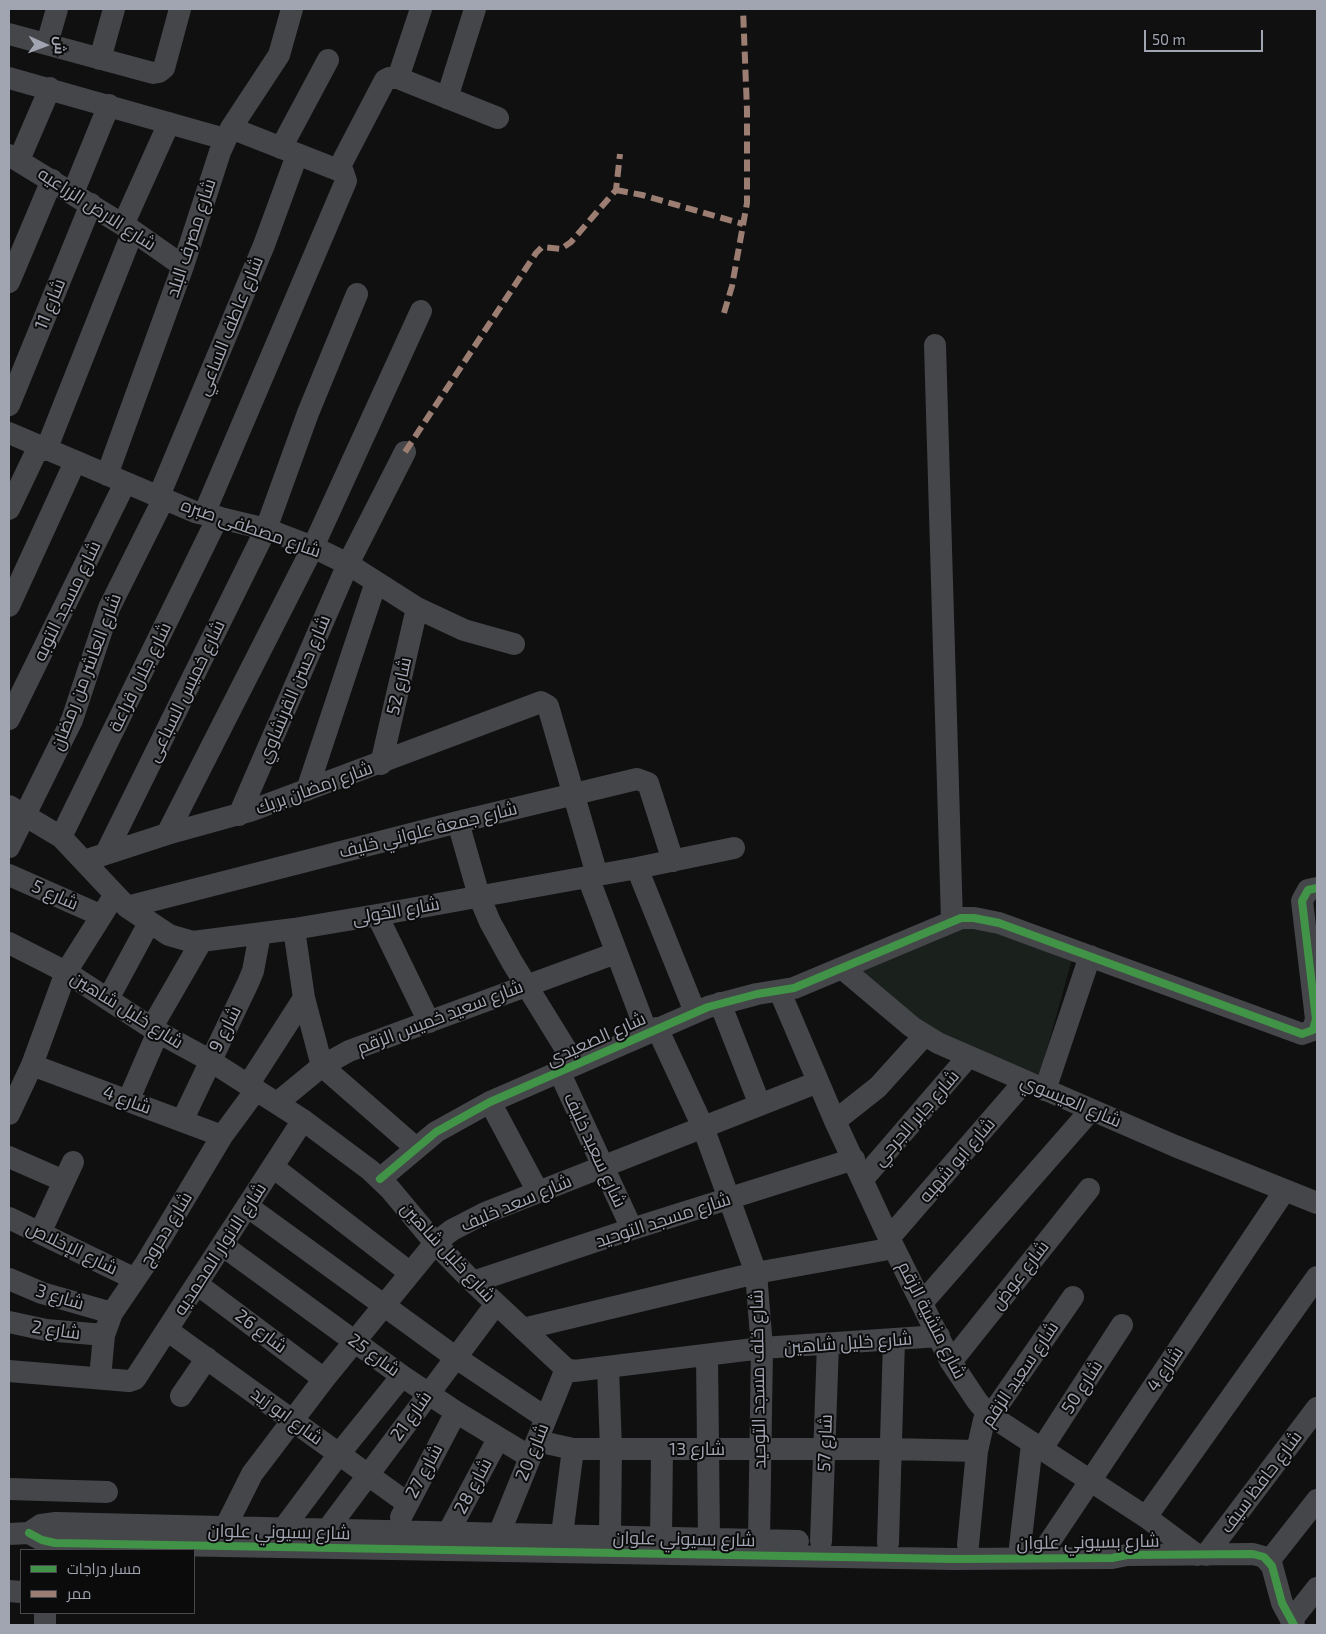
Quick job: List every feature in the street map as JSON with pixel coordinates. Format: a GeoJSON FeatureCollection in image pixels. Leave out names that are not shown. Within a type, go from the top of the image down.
{"type":"FeatureCollection","features":[{"type":"Feature","properties":{"kind":"street"},"geometry":{"type":"LineString","coordinates":[[47,44],[57,9]]}},
{"type":"Feature","properties":{"kind":"street"},"geometry":{"type":"LineString","coordinates":[[100,59],[114,9]]}},
{"type":"Feature","properties":{"kind":"street"},"geometry":{"type":"LineString","coordinates":[[9,34],[153,73],[159,72],[164,68],[180,9]]}},
{"type":"Feature","properties":{"kind":"street","name":"شارع مصرف البلد"},"geometry":{"type":"LineString","coordinates":[[116,479],[183,266],[228,134],[280,55],[292,9]]}},
{"type":"Feature","properties":{"kind":"street"},"geometry":{"type":"LineString","coordinates":[[398,78],[421,9]]}},
{"type":"Feature","properties":{"kind":"street"},"geometry":{"type":"LineString","coordinates":[[448,98],[475,9]]}},
{"type":"Feature","properties":{"kind":"street","name":"شارع عاطف الساعي"},"geometry":{"type":"LineString","coordinates":[[161,497],[264,245],[289,152],[328,60]]}},
{"type":"Feature","properties":{"kind":"street"},"geometry":{"type":"LineString","coordinates":[[9,78],[169,123],[228,134],[289,152],[338,170],[385,80],[398,78],[498,118]]}},
{"type":"Feature","properties":{"kind":"street"},"geometry":{"type":"LineString","coordinates":[[12,160],[50,88]]}},
{"type":"Feature","properties":{"kind":"street","name":"شارع 11"},"geometry":{"type":"LineString","coordinates":[[9,404],[82,198],[109,105]]}},
{"type":"Feature","properties":{"kind":"street"},"geometry":{"type":"LineString","coordinates":[[9,509],[42,448],[169,123]]}},
{"type":"Feature","properties":{"kind":"street","name":"شارع الارض الزراعيه"},"geometry":{"type":"LineString","coordinates":[[12,160],[52,180],[82,198],[183,266]]}},
{"type":"Feature","properties":{"kind":"street","name":"شارع جلال قراعة"},"geometry":{"type":"LineString","coordinates":[[61,837],[211,516],[346,181],[346,175],[338,170]]}},
{"type":"Feature","properties":{"kind":"street"},"geometry":{"type":"LineString","coordinates":[[9,282],[52,180]]}},
{"type":"Feature","properties":{"kind":"street","name":"شارع خميس السباعى"},"geometry":{"type":"LineString","coordinates":[[106,853],[266,529],[308,413],[357,294]]}},
{"type":"Feature","properties":{"kind":"street"},"geometry":{"type":"LineString","coordinates":[[167,834],[314,547],[421,311]]}},
{"type":"Feature","properties":{"kind":"street"},"geometry":{"type":"LineString","coordinates":[[935,345],[952,920],[974,918],[999,923],[1302,1034],[1313,1030],[1316,1020],[1302,901],[1308,890],[1317,888]]}},
{"type":"Feature","properties":{"kind":"street","name":"شارع مصطفى صبره"},"geometry":{"type":"LineString","coordinates":[[11,440],[42,448],[211,516],[266,529],[314,547],[348,564],[416,608],[464,630],[514,644]]}},
{"type":"Feature","properties":{"kind":"street","name":"شارع حسن القرنشاوي"},"geometry":{"type":"LineString","coordinates":[[239,815],[348,564],[405,452]]}},
{"type":"Feature","properties":{"kind":"street"},"geometry":{"type":"LineString","coordinates":[[9,606],[75,462]]}},
{"type":"Feature","properties":{"kind":"street","name":"شارع مسجد التوبه"},"geometry":{"type":"LineString","coordinates":[[9,719],[116,479]]}},
{"type":"Feature","properties":{"kind":"street","name":"شارع العاشر من رمضان"},"geometry":{"type":"LineString","coordinates":[[9,847],[17,810],[72,720],[109,608],[161,497]]}},
{"type":"Feature","properties":{"kind":"street"},"geometry":{"type":"LineString","coordinates":[[307,790],[376,582]]}},
{"type":"Feature","properties":{"kind":"street","name":"شارع 52"},"geometry":{"type":"LineString","coordinates":[[381,764],[416,608]]}},
{"type":"Feature","properties":{"kind":"street","name":"شارع رمضان بريك"},"geometry":{"type":"LineString","coordinates":[[84,861],[167,834],[239,815],[381,764],[539,702]]}},
{"type":"Feature","properties":{"kind":"street","name":"شارع خلف مسجد التوحيد"},"geometry":{"type":"LineString","coordinates":[[539,702],[544,702],[548,706],[575,794],[593,876],[616,954],[652,1030],[702,1127],[730,1198],[756,1273],[762,1348],[759,1540]]}},
{"type":"Feature","properties":{"kind":"street","name":"شارع جمعة علواني خليف"},"geometry":{"type":"LineString","coordinates":[[121,901],[636,779],[645,780],[648,783],[673,861]]}},
{"type":"Feature","properties":{"kind":"street","name":"شارع الخولى"},"geometry":{"type":"LineString","coordinates":[[17,810],[61,837],[121,901],[149,923],[178,939],[201,942],[377,915],[636,868],[734,848]]}},
{"type":"Feature","properties":{"kind":"street","name":"شارع سعيد خليف"},"geometry":{"type":"LineString","coordinates":[[458,822],[479,896],[502,945],[526,985],[567,1067],[603,1166],[632,1229]]}},
{"type":"Feature","properties":{"kind":"street"},"geometry":{"type":"LineString","coordinates":[[636,868],[695,1012]]}},
{"type":"Feature","properties":{"kind":"street","name":"شارع 5"},"geometry":{"type":"LineString","coordinates":[[9,875],[100,915]]}},
{"type":"Feature","properties":{"kind":"street"},"geometry":{"type":"LineString","coordinates":[[9,1114],[32,1065],[66,972],[100,915],[121,901]]}},
{"type":"Feature","properties":{"kind":"street"},"geometry":{"type":"LineString","coordinates":[[377,915],[429,1022]]}},
{"type":"Feature","properties":{"kind":"street","name":"شارع الصعيدى"},"geometry":{"type":"LineString","coordinates":[[380,1179],[416,1148],[451,1123],[490,1102],[567,1067],[720,1003],[757,994],[780,992],[842,968],[952,920]]}},
{"type":"Feature","properties":{"kind":"street"},"geometry":{"type":"LineString","coordinates":[[108,999],[149,923]]}},
{"type":"Feature","properties":{"kind":"street"},"geometry":{"type":"LineString","coordinates":[[294,929],[304,998],[322,1066],[416,1148]]}},
{"type":"Feature","properties":{"kind":"street","name":"شارع 9"},"geometry":{"type":"LineString","coordinates":[[182,1121],[209,1060],[253,971],[260,934]]}},
{"type":"Feature","properties":{"kind":"street"},"geometry":{"type":"LineString","coordinates":[[128,1101],[155,1029],[201,942]]}},
{"type":"Feature","properties":{"kind":"street","name":"شارع خليل شاهين"},"geometry":{"type":"LineString","coordinates":[[9,943],[66,972],[303,1120],[380,1179],[435,1243],[473,1282],[566,1369],[574,1371],[762,1348],[938,1336]]}},
{"type":"Feature","properties":{"kind":"street","name":"شارع سعيد خميس الزقم"},"geometry":{"type":"LineString","coordinates":[[277,1104],[322,1066],[349,1051],[526,985],[616,954]]}},
{"type":"Feature","properties":{"kind":"street"},"geometry":{"type":"LineString","coordinates":[[1035,1086],[1090,956]]}},
{"type":"Feature","properties":{"kind":"street","name":"شارع العيسوي"},"geometry":{"type":"LineString","coordinates":[[842,968],[924,1036],[1091,1110],[1317,1203]]}},
{"type":"Feature","properties":{"kind":"street","name":"شارع منشية الزقم"},"geometry":{"type":"LineString","coordinates":[[780,992],[835,1121],[892,1243],[951,1362],[988,1414],[1201,1555]]}},
{"type":"Feature","properties":{"kind":"street","name":"شارع دحروج"},"geometry":{"type":"LineString","coordinates":[[100,1378],[104,1335],[112,1313],[135,1279],[252,1088],[304,998]]}},
{"type":"Feature","properties":{"kind":"street"},"geometry":{"type":"LineString","coordinates":[[720,1003],[760,1105]]}},
{"type":"Feature","properties":{"kind":"street"},"geometry":{"type":"LineString","coordinates":[[835,1121],[878,1086],[924,1036]]}},
{"type":"Feature","properties":{"kind":"street","name":"شارع جابر الجرحي"},"geometry":{"type":"LineString","coordinates":[[858,1169],[968,1057]]}},
{"type":"Feature","properties":{"kind":"street","name":"شارع 4"},"geometry":{"type":"LineString","coordinates":[[32,1065],[222,1136]]}},
{"type":"Feature","properties":{"kind":"street","name":"شارع سعد خليف"},"geometry":{"type":"LineString","coordinates":[[223,1537],[252,1474],[292,1420],[409,1272],[435,1243],[452,1230],[485,1213],[818,1082]]}},
{"type":"Feature","properties":{"kind":"street","name":"شارع ابو شهبه"},"geometry":{"type":"LineString","coordinates":[[892,1243],[1035,1086]]}},
{"type":"Feature","properties":{"kind":"street"},"geometry":{"type":"LineString","coordinates":[[490,1102],[538,1192]]}},
{"type":"Feature","properties":{"kind":"street"},"geometry":{"type":"LineString","coordinates":[[922,1303],[1091,1110]]}},
{"type":"Feature","properties":{"kind":"street","name":"شارع الانوار المحمديه"},"geometry":{"type":"LineString","coordinates":[[100,1378],[129,1381],[137,1377],[303,1120]]}},
{"type":"Feature","properties":{"kind":"street"},"geometry":{"type":"LineString","coordinates":[[9,1157],[68,1171],[40,1233]]}},
{"type":"Feature","properties":{"kind":"street"},"geometry":{"type":"LineString","coordinates":[[273,1167],[409,1272]]}},
{"type":"Feature","properties":{"kind":"street","name":"شارع مسجد التوحيد"},"geometry":{"type":"LineString","coordinates":[[473,1282],[730,1198],[858,1169]]}},
{"type":"Feature","properties":{"kind":"street","name":"شارع عوض"},"geometry":{"type":"LineString","coordinates":[[951,1362],[1089,1189]]}},
{"type":"Feature","properties":{"kind":"street","name":"شارع 4"},"geometry":{"type":"LineString","coordinates":[[1046,1547],[1285,1190]]}},
{"type":"Feature","properties":{"kind":"street"},"geometry":{"type":"LineString","coordinates":[[247,1206],[455,1358],[546,1418]]}},
{"type":"Feature","properties":{"kind":"street","name":"شارع الإخلاص"},"geometry":{"type":"LineString","coordinates":[[9,1218],[135,1279]]}},
{"type":"Feature","properties":{"kind":"street"},"geometry":{"type":"LineString","coordinates":[[523,1329],[756,1273],[892,1243]]}},
{"type":"Feature","properties":{"kind":"street","name":"شارع 25"},"geometry":{"type":"LineString","coordinates":[[222,1245],[428,1394],[498,1439],[533,1449]]}},
{"type":"Feature","properties":{"kind":"street"},"geometry":{"type":"LineString","coordinates":[[1146,1518],[1317,1277]]}},
{"type":"Feature","properties":{"kind":"street","name":"شارع 3"},"geometry":{"type":"LineString","coordinates":[[9,1279],[42,1292],[112,1313]]}},
{"type":"Feature","properties":{"kind":"street","name":"شارع 26"},"geometry":{"type":"LineString","coordinates":[[198,1284],[324,1379]]}},
{"type":"Feature","properties":{"kind":"street","name":"شارع سعيد الزقم"},"geometry":{"type":"LineString","coordinates":[[968,1545],[981,1428],[988,1414],[998,1405],[1073,1297]]}},
{"type":"Feature","properties":{"kind":"street","name":"شارع 21"},"geometry":{"type":"LineString","coordinates":[[327,1530],[496,1304]]}},
{"type":"Feature","properties":{"kind":"street","name":"شارع 2"},"geometry":{"type":"LineString","coordinates":[[9,1322],[46,1330],[104,1335]]}},
{"type":"Feature","properties":{"kind":"street","name":"شارع 50"},"geometry":{"type":"LineString","coordinates":[[1037,1447],[1122,1325]]}},
{"type":"Feature","properties":{"kind":"street","name":"شارع ابو زيد"},"geometry":{"type":"LineString","coordinates":[[168,1330],[207,1358],[236,1390],[292,1420],[407,1503]]}},
{"type":"Feature","properties":{"kind":"street"},"geometry":{"type":"LineString","coordinates":[[888,1543],[894,1340]]}},
{"type":"Feature","properties":{"kind":"street","name":"شارع 57"},"geometry":{"type":"LineString","coordinates":[[821,1541],[828,1344]]}},
{"type":"Feature","properties":{"kind":"street"},"geometry":{"type":"LineString","coordinates":[[707,1355],[710,1539]]}},
{"type":"Feature","properties":{"kind":"street"},"geometry":{"type":"LineString","coordinates":[[181,1396],[207,1358]]}},
{"type":"Feature","properties":{"kind":"street"},"geometry":{"type":"LineString","coordinates":[[608,1367],[611,1449],[610,1536]]}},
{"type":"Feature","properties":{"kind":"street","name":"شارع 20"},"geometry":{"type":"LineString","coordinates":[[499,1534],[566,1369]]}},
{"type":"Feature","properties":{"kind":"street"},"geometry":{"type":"LineString","coordinates":[[9,1371],[100,1378]]}},
{"type":"Feature","properties":{"kind":"street"},"geometry":{"type":"LineString","coordinates":[[283,1529],[339,1454],[402,1376]]}},
{"type":"Feature","properties":{"kind":"street","name":"شارع حافظ سيف"},"geometry":{"type":"LineString","coordinates":[[1201,1555],[1317,1408]]}},
{"type":"Feature","properties":{"kind":"street","name":"شارع 27"},"geometry":{"type":"LineString","coordinates":[[395,1532],[407,1503],[456,1412]]}},
{"type":"Feature","properties":{"kind":"street","name":"شارع 28"},"geometry":{"type":"LineString","coordinates":[[448,1533],[498,1439]]}},
{"type":"Feature","properties":{"kind":"street"},"geometry":{"type":"LineString","coordinates":[[1020,1547],[1037,1447]]}},
{"type":"Feature","properties":{"kind":"street","name":"شارع 13"},"geometry":{"type":"LineString","coordinates":[[533,1449],[890,1448],[977,1451]]}},
{"type":"Feature","properties":{"kind":"street"},"geometry":{"type":"LineString","coordinates":[[562,1535],[574,1449]]}},
{"type":"Feature","properties":{"kind":"street"},"geometry":{"type":"LineString","coordinates":[[661,1538],[662,1449]]}},
{"type":"Feature","properties":{"kind":"street"},"geometry":{"type":"LineString","coordinates":[[9,1489],[107,1492]]}},
{"type":"Feature","properties":{"kind":"street"},"geometry":{"type":"LineString","coordinates":[[1287,1624],[1275,1572],[1269,1561],[1317,1500]]}},
{"type":"Feature","properties":{"kind":"street","name":"شارع بسيوني علوان"},"geometry":{"type":"LineString","coordinates":[[19,1534],[41,1525],[56,1524],[223,1537],[952,1559],[1112,1558],[1128,1555],[1253,1554],[1269,1561]]}},
{"type":"Feature","properties":{"kind":"street","name":"شارع بسيوني علوان"},"geometry":{"type":"LineString","coordinates":[[223,1537],[283,1529],[1046,1547],[1118,1552],[1128,1555]]}},
{"type":"Feature","properties":{"kind":"street"},"geometry":{"type":"LineString","coordinates":[[1287,1624],[1317,1588]]}},
{"type":"Feature","properties":{"kind":"shaded area"},"geometry":{"type":"Polygon","coordinates":[[[970,925],[1072,959],[1040,1075],[926,1029],[855,973],[970,925]]]}},
{"type":"Feature","properties":{"kind":"marked path"},"geometry":{"type":"LineString","coordinates":[[724,313],[732,286],[747,203],[747,110],[743,9]]}},
{"type":"Feature","properties":{"kind":"marked path"},"geometry":{"type":"LineString","coordinates":[[405,452],[536,253],[542,247],[561,249],[571,242],[616,190],[620,154]]}},
{"type":"Feature","properties":{"kind":"marked path"},"geometry":{"type":"LineString","coordinates":[[616,190],[642,195],[743,224]]}},
{"type":"Feature","properties":{"kind":"cycle path"},"geometry":{"type":"LineString","coordinates":[[380,1179],[436,1132],[490,1102],[708,1007],[757,994],[794,988],[961,918],[974,918],[999,923],[1302,1034],[1313,1030],[1316,1019],[1302,901],[1308,890],[1317,888]]}},
{"type":"Feature","properties":{"kind":"cycle path"},"geometry":{"type":"LineString","coordinates":[[29,1533],[42,1540],[55,1543],[953,1559],[1112,1558],[1127,1555],[1253,1554],[1264,1557],[1272,1566],[1282,1603],[1294,1625]]}}]}
